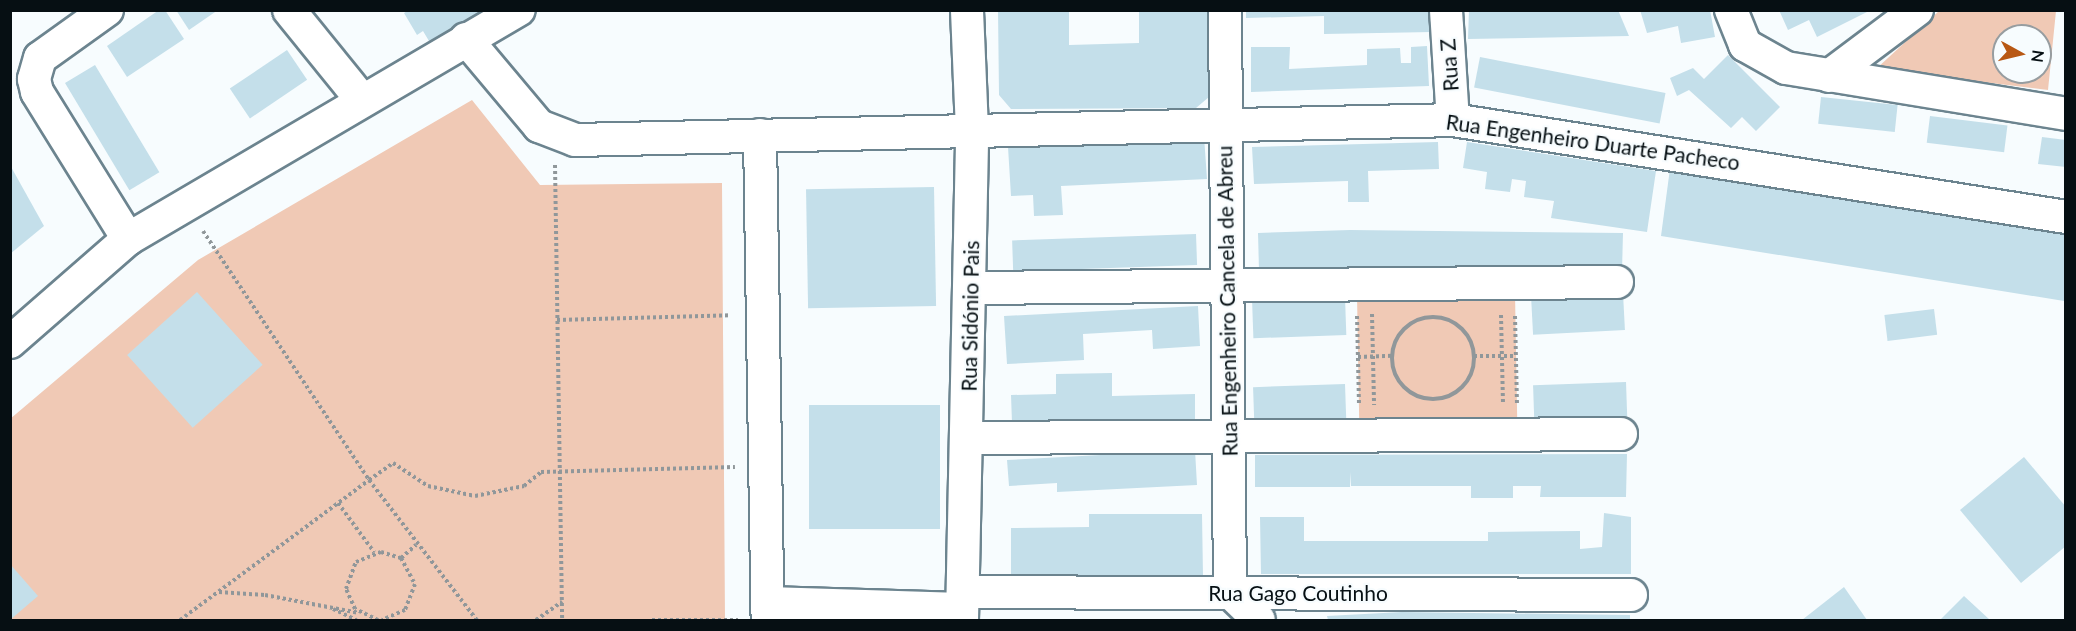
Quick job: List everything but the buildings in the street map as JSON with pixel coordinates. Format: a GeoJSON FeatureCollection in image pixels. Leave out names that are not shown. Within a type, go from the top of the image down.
{"type":"FeatureCollection","features":[{"type":"Feature","properties":{"kind":"street"},"geometry":{"type":"LineString","coordinates":[[108,10],[40,58],[34,79],[37,92],[128,239]]}},
{"type":"Feature","properties":{"kind":"street"},"geometry":{"type":"LineString","coordinates":[[289,10],[362,100]]}},
{"type":"Feature","properties":{"kind":"street"},"geometry":{"type":"LineString","coordinates":[[10,342],[128,239],[184,203],[519,10]]}},
{"type":"Feature","properties":{"kind":"street","name":"Rua Sidónio Pais"},"geometry":{"type":"LineString","coordinates":[[963,607],[971,288],[972,130],[967,10]]}},
{"type":"Feature","properties":{"kind":"street","name":"Rua Engenheiro Cancela de Abreu"},"geometry":{"type":"LineString","coordinates":[[1225,10],[1230,592]]}},
{"type":"Feature","properties":{"kind":"street","name":"Rua Z"},"geometry":{"type":"LineString","coordinates":[[1446,10],[1453,120]]}},
{"type":"Feature","properties":{"kind":"street"},"geometry":{"type":"LineString","coordinates":[[1731,10],[1738,34],[1758,56],[1785,68],[2066,114]]}},
{"type":"Feature","properties":{"kind":"street"},"geometry":{"type":"LineString","coordinates":[[1829,76],[1917,10]]}},
{"type":"Feature","properties":{"kind":"street"},"geometry":{"type":"LineString","coordinates":[[466,39],[524,110],[554,134]]}},
{"type":"Feature","properties":{"kind":"street","name":"Rua Engenheiro Duarte Pacheco"},"geometry":{"type":"LineString","coordinates":[[554,134],[594,141],[1225,121],[1453,120],[2066,217]]}},
{"type":"Feature","properties":{"kind":"street"},"geometry":{"type":"LineString","coordinates":[[760,135],[768,615]]}},
{"type":"Feature","properties":{"kind":"street"},"geometry":{"type":"LineString","coordinates":[[971,288],[1227,282],[1357,282],[1508,295],[1617,282]]}},
{"type":"Feature","properties":{"kind":"street"},"geometry":{"type":"LineString","coordinates":[[969,438],[1229,438],[1367,424],[1510,422],[1621,434]]}},
{"type":"Feature","properties":{"kind":"street"},"geometry":{"type":"LineString","coordinates":[[1230,592],[1259,621]]}},
{"type":"Feature","properties":{"kind":"street","name":"Rua Gago Coutinho"},"geometry":{"type":"LineString","coordinates":[[768,615],[1230,592],[1631,595]]}},
{"type":"Feature","properties":{"kind":"path"},"geometry":{"type":"LineString","coordinates":[[554,134],[562,621]]}},
{"type":"Feature","properties":{"kind":"path"},"geometry":{"type":"LineString","coordinates":[[184,203],[369,480],[416,545],[477,621]]}},
{"type":"Feature","properties":{"kind":"path"},"geometry":{"type":"LineString","coordinates":[[1357,282],[1358,357],[1367,424]]}},
{"type":"Feature","properties":{"kind":"path"},"geometry":{"type":"LineString","coordinates":[[1508,295],[1502,356],[1510,422]]}},
{"type":"Feature","properties":{"kind":"path"},"geometry":{"type":"LineString","coordinates":[[1508,295],[1516,356],[1510,422]]}},
{"type":"Feature","properties":{"kind":"path"},"geometry":{"type":"LineString","coordinates":[[1367,424],[1373,357],[1372,310]]}},
{"type":"Feature","properties":{"kind":"path"},"geometry":{"type":"LineString","coordinates":[[557,320],[763,314]]}},
{"type":"Feature","properties":{"kind":"path"},"geometry":{"type":"LineString","coordinates":[[1438,317],[1463,330],[1474,356],[1460,389],[1436,400],[1401,384],[1392,356],[1411,323],[1438,317]]}},
{"type":"Feature","properties":{"kind":"path"},"geometry":{"type":"LineString","coordinates":[[1358,357],[1392,356]]}},
{"type":"Feature","properties":{"kind":"path"},"geometry":{"type":"LineString","coordinates":[[1474,356],[1516,356]]}},
{"type":"Feature","properties":{"kind":"path"},"geometry":{"type":"LineString","coordinates":[[180,621],[393,463],[428,486],[475,496],[502,494],[541,472],[766,466]]}},
{"type":"Feature","properties":{"kind":"path"},"geometry":{"type":"LineString","coordinates":[[338,503],[374,552]]}},
{"type":"Feature","properties":{"kind":"path"},"geometry":{"type":"LineString","coordinates":[[401,558],[416,545]]}},
{"type":"Feature","properties":{"kind":"path"},"geometry":{"type":"LineString","coordinates":[[218,592],[325,606],[380,621],[400,615],[413,598],[413,576],[401,558],[374,552],[361,558],[348,574],[348,596],[360,614]]}},
{"type":"Feature","properties":{"kind":"path"},"geometry":{"type":"LineString","coordinates":[[536,621],[562,602]]}},
{"type":"Feature","properties":{"kind":"path"},"geometry":{"type":"LineString","coordinates":[[325,606],[357,621]]}},
{"type":"Feature","properties":{"kind":"path"},"geometry":{"type":"LineString","coordinates":[[652,621],[768,615]]}},
{"type":"Feature","properties":{"kind":"shaded area"},"geometry":{"type":"Polygon","coordinates":[[[1939,11],[2056,11],[2052,50],[2052,24],[1992,24],[1992,83],[1876,69],[1939,11]]]}},
{"type":"Feature","properties":{"kind":"shaded area"},"geometry":{"type":"Polygon","coordinates":[[[1999,84],[2049,84],[2048,90],[1999,84]]]}},
{"type":"Feature","properties":{"kind":"shaded area"},"geometry":{"type":"Polygon","coordinates":[[[472,100],[540,185],[722,183],[725,620],[11,620],[10,419],[198,260],[472,100]]]}},
{"type":"Feature","properties":{"kind":"shaded area"},"geometry":{"type":"Polygon","coordinates":[[[1515,293],[1517,420],[1359,423],[1357,296],[1515,293]]]}}]}
